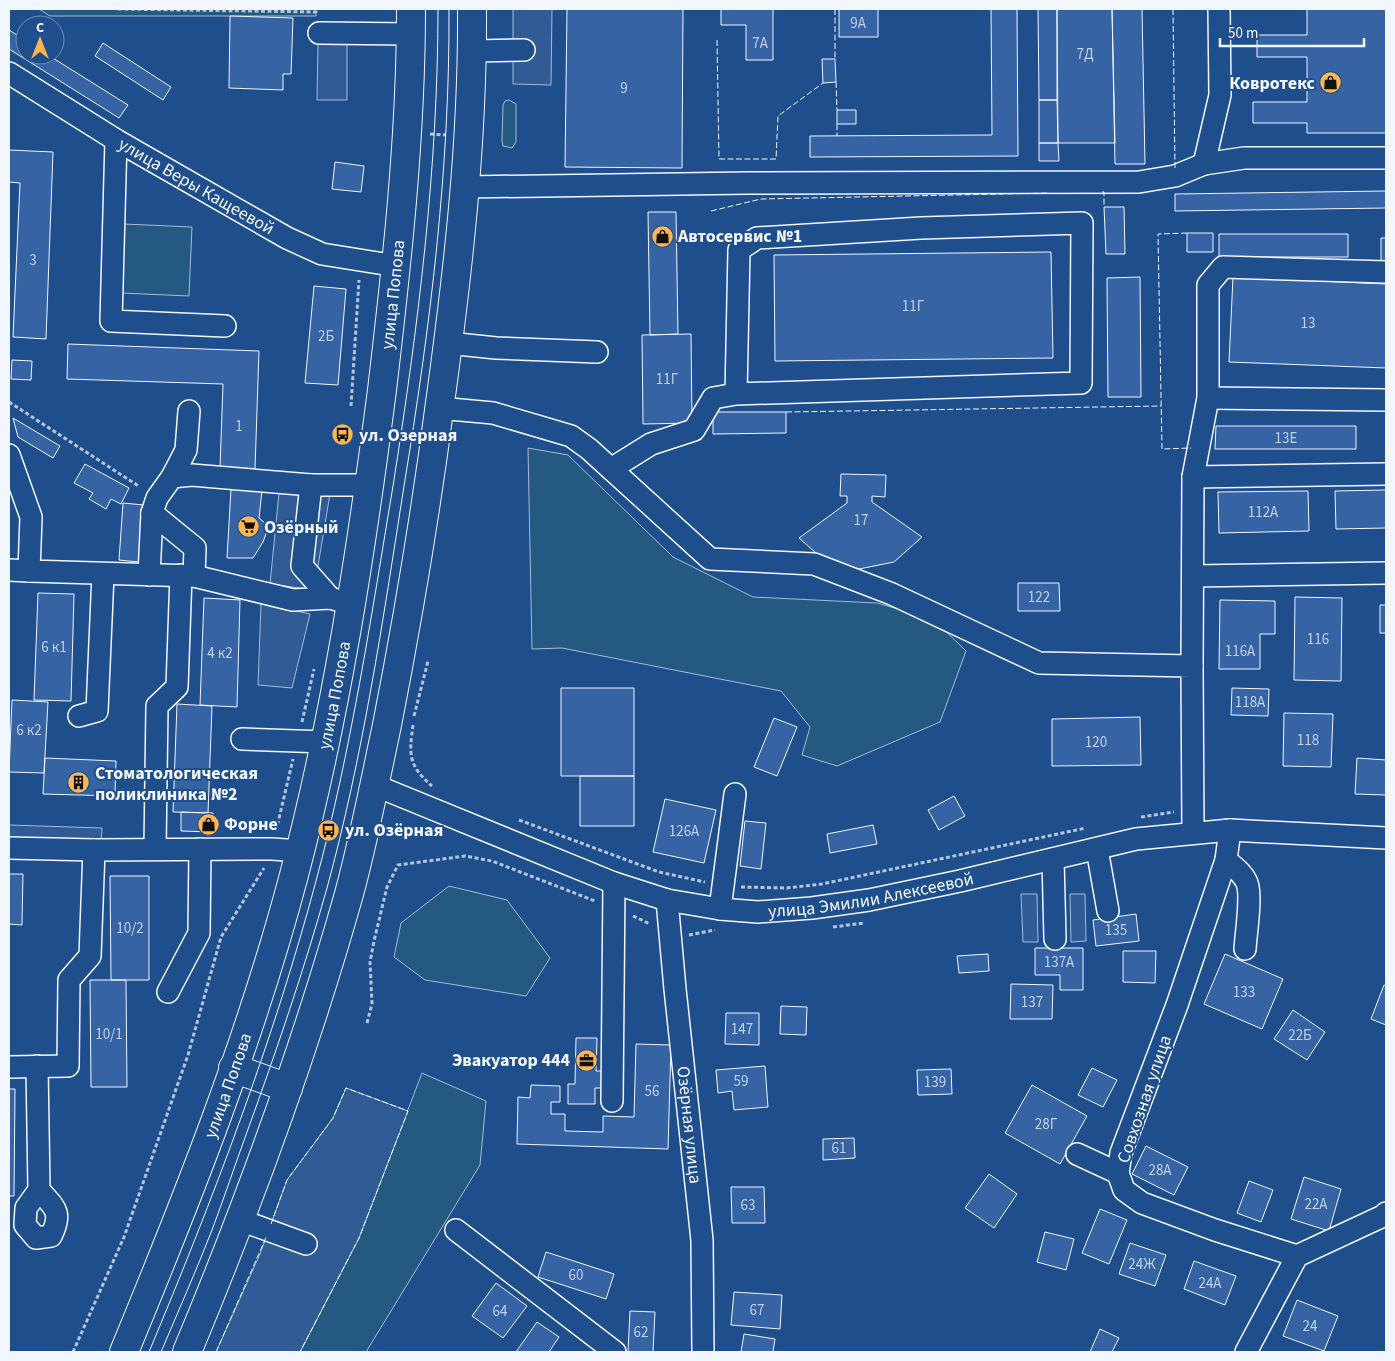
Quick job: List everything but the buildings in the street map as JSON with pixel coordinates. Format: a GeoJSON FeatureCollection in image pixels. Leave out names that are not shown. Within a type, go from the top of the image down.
{"type":"FeatureCollection","features":[{"type":"Feature","properties":{"kind":"main road"},"geometry":{"type":"LineString","coordinates":[[187,1352],[240,1220],[288,1088],[349,892],[374,785],[399,662],[458,274],[473,51],[472,9]]}},
{"type":"Feature","properties":{"kind":"main road","name":"улица Попова"},"geometry":{"type":"LineString","coordinates":[[124,1352],[180,1217],[234,1068],[266,970],[300,851],[325,742],[341,601],[370,485],[397,266],[408,133],[411,21]]}},
{"type":"Feature","properties":{"kind":"main road"},"geometry":{"type":"LineString","coordinates":[[234,1068],[288,1088]]}},
{"type":"Feature","properties":{"kind":"street"},"geometry":{"type":"LineString","coordinates":[[1204,164],[1220,95],[1219,9]]}},
{"type":"Feature","properties":{"kind":"street"},"geometry":{"type":"LineString","coordinates":[[319,34],[411,21]]}},
{"type":"Feature","properties":{"kind":"street"},"geometry":{"type":"LineString","coordinates":[[473,51],[524,50]]}},
{"type":"Feature","properties":{"kind":"street","name":"улица Веры Кащеевой"},"geometry":{"type":"LineString","coordinates":[[11,78],[287,238],[322,254],[397,266]]}},
{"type":"Feature","properties":{"kind":"street"},"geometry":{"type":"LineString","coordinates":[[116,140],[111,321],[225,326]]}},
{"type":"Feature","properties":{"kind":"street"},"geometry":{"type":"LineString","coordinates":[[465,187],[766,183],[1139,182],[1175,176],[1204,164],[1244,158],[1386,158]]}},
{"type":"Feature","properties":{"kind":"street"},"geometry":{"type":"LineString","coordinates":[[611,469],[651,444],[694,430],[713,398],[736,394],[1082,383],[1082,223],[921,228],[757,238],[739,250],[736,394]]}},
{"type":"Feature","properties":{"kind":"street"},"geometry":{"type":"LineString","coordinates":[[1193,833],[1193,476],[1208,398],[1208,285],[1223,267],[1386,272]]}},
{"type":"Feature","properties":{"kind":"street"},"geometry":{"type":"LineString","coordinates":[[448,343],[496,348],[597,352]]}},
{"type":"Feature","properties":{"kind":"street"},"geometry":{"type":"LineString","coordinates":[[1208,398],[1386,400]]}},
{"type":"Feature","properties":{"kind":"street"},"geometry":{"type":"LineString","coordinates":[[439,408],[493,413],[571,436],[589,449],[710,559],[814,564],[892,594],[1039,663],[1192,666]]}},
{"type":"Feature","properties":{"kind":"street"},"geometry":{"type":"LineString","coordinates":[[149,575],[154,506],[186,450],[189,412]]}},
{"type":"Feature","properties":{"kind":"street"},"geometry":{"type":"LineString","coordinates":[[9,455],[31,517],[19,571],[187,575],[293,600],[341,601]]}},
{"type":"Feature","properties":{"kind":"street"},"geometry":{"type":"LineString","coordinates":[[1193,476],[1386,474]]}},
{"type":"Feature","properties":{"kind":"street"},"geometry":{"type":"LineString","coordinates":[[172,477],[192,475],[312,484],[370,485]]}},
{"type":"Feature","properties":{"kind":"street"},"geometry":{"type":"LineString","coordinates":[[312,484],[302,566],[341,601]]}},
{"type":"Feature","properties":{"kind":"street"},"geometry":{"type":"LineString","coordinates":[[154,506],[195,548],[187,575],[177,687],[157,706],[155,849]]}},
{"type":"Feature","properties":{"kind":"street"},"geometry":{"type":"LineString","coordinates":[[1193,576],[1386,573]]}},
{"type":"Feature","properties":{"kind":"street"},"geometry":{"type":"LineString","coordinates":[[79,716],[97,711],[102,574]]}},
{"type":"Feature","properties":{"kind":"street"},"geometry":{"type":"LineString","coordinates":[[242,739],[325,742]]}},
{"type":"Feature","properties":{"kind":"street","name":"улица Эмилии Алексеевой"},"geometry":{"type":"LineString","coordinates":[[374,785],[614,883],[667,900],[720,909],[758,912],[812,908],[870,900],[1136,839],[1230,830],[1386,838]]}},
{"type":"Feature","properties":{"kind":"street"},"geometry":{"type":"LineString","coordinates":[[720,909],[734,794]]}},
{"type":"Feature","properties":{"kind":"street","name":"Совхозная улица"},"geometry":{"type":"LineString","coordinates":[[1230,830],[1226,860],[1177,1005],[1121,1153],[1118,1174],[1124,1190],[1142,1203],[1215,1230],[1297,1256]]}},
{"type":"Feature","properties":{"kind":"street"},"geometry":{"type":"LineString","coordinates":[[9,848],[94,850],[272,849],[300,851]]}},
{"type":"Feature","properties":{"kind":"street"},"geometry":{"type":"LineString","coordinates":[[168,992],[199,933],[200,849]]}},
{"type":"Feature","properties":{"kind":"street"},"geometry":{"type":"LineString","coordinates":[[1097,849],[1108,911]]}},
{"type":"Feature","properties":{"kind":"street"},"geometry":{"type":"LineString","coordinates":[[9,1067],[68,1066],[69,980],[90,956],[94,850]]}},
{"type":"Feature","properties":{"kind":"street"},"geometry":{"type":"LineString","coordinates":[[1053,859],[1055,939]]}},
{"type":"Feature","properties":{"kind":"street"},"geometry":{"type":"LineString","coordinates":[[1226,860],[1240,872],[1247,883],[1248,900],[1245,949]]}},
{"type":"Feature","properties":{"kind":"street"},"geometry":{"type":"LineString","coordinates":[[612,1101],[614,883]]}},
{"type":"Feature","properties":{"kind":"street","name":"Озёрная улица"},"geometry":{"type":"LineString","coordinates":[[667,900],[702,1240],[703,1352]]}},
{"type":"Feature","properties":{"kind":"street"},"geometry":{"type":"LineString","coordinates":[[37,1066],[39,1190]]}},
{"type":"Feature","properties":{"kind":"street"},"geometry":{"type":"LineString","coordinates":[[1077,1154],[1118,1174]]}},
{"type":"Feature","properties":{"kind":"street"},"geometry":{"type":"LineString","coordinates":[[1246,1352],[1297,1256],[1386,1213]]}},
{"type":"Feature","properties":{"kind":"street"},"geometry":{"type":"LineString","coordinates":[[240,1220],[306,1244]]}},
{"type":"Feature","properties":{"kind":"street"},"geometry":{"type":"LineString","coordinates":[[456,1230],[615,1352]]}},
{"type":"Feature","properties":{"kind":"path"},"geometry":{"type":"LineString","coordinates":[[118,9],[316,12],[316,9]]}},
{"type":"Feature","properties":{"kind":"path"},"geometry":{"type":"LineString","coordinates":[[408,133],[468,136]]}},
{"type":"Feature","properties":{"kind":"path"},"geometry":{"type":"LineString","coordinates":[[9,402],[154,506]]}},
{"type":"Feature","properties":{"kind":"path"},"geometry":{"type":"LineString","coordinates":[[428,661],[413,722],[410,746],[413,764],[423,778],[433,786]]}},
{"type":"Feature","properties":{"kind":"path"},"geometry":{"type":"LineString","coordinates":[[73,1352],[124,1237],[185,1065],[221,936],[264,870],[272,849],[316,662]]}},
{"type":"Feature","properties":{"kind":"path"},"geometry":{"type":"LineString","coordinates":[[1140,817],[1193,810]]}},
{"type":"Feature","properties":{"kind":"path"},"geometry":{"type":"LineString","coordinates":[[511,817],[659,872],[723,885],[750,888],[787,888],[822,884],[1094,827]]}},
{"type":"Feature","properties":{"kind":"path"},"geometry":{"type":"LineString","coordinates":[[366,1023],[372,1004],[370,962],[383,901]]}},
{"type":"Feature","properties":{"kind":"shaded area"},"geometry":{"type":"Polygon","coordinates":[[[39,9],[316,9],[316,16],[48,15],[39,9]]]}},
{"type":"Feature","properties":{"kind":"shaded area"},"geometry":{"type":"Polygon","coordinates":[[[513,9],[552,9],[551,85],[513,84],[513,9]]]}},
{"type":"Feature","properties":{"kind":"shaded area"},"geometry":{"type":"Polygon","coordinates":[[[318,43],[347,44],[347,100],[317,100],[318,43]]]}},
{"type":"Feature","properties":{"kind":"shaded area"},"geometry":{"type":"Polygon","coordinates":[[[509,100],[516,104],[516,142],[512,148],[503,146],[502,141],[503,105],[505,101],[509,100]]]}},
{"type":"Feature","properties":{"kind":"shaded area"},"geometry":{"type":"Polygon","coordinates":[[[124,224],[192,227],[189,296],[121,293],[124,224]]]}},
{"type":"Feature","properties":{"kind":"shaded area"},"geometry":{"type":"Polygon","coordinates":[[[528,448],[568,455],[673,557],[753,597],[877,603],[933,619],[966,651],[940,722],[837,766],[802,755],[810,727],[781,691],[562,648],[532,649],[528,448]]]}},
{"type":"Feature","properties":{"kind":"shaded area"},"geometry":{"type":"Polygon","coordinates":[[[279,493],[330,494],[314,590],[270,584],[279,493]]]}},
{"type":"Feature","properties":{"kind":"shaded area"},"geometry":{"type":"Polygon","coordinates":[[[261,603],[310,614],[292,688],[258,685],[261,603]]]}},
{"type":"Feature","properties":{"kind":"shaded area"},"geometry":{"type":"Polygon","coordinates":[[[9,825],[102,828],[101,846],[9,843],[9,825]]]}},
{"type":"Feature","properties":{"kind":"shaded area"},"geometry":{"type":"Polygon","coordinates":[[[449,886],[507,900],[550,958],[526,996],[425,980],[394,957],[401,923],[449,886]]]}},
{"type":"Feature","properties":{"kind":"shaded area"},"geometry":{"type":"Polygon","coordinates":[[[1021,894],[1037,894],[1038,942],[1023,942],[1021,894]]]}},
{"type":"Feature","properties":{"kind":"shaded area"},"geometry":{"type":"Polygon","coordinates":[[[1070,894],[1085,894],[1086,941],[1071,942],[1070,894]]]}},
{"type":"Feature","properties":{"kind":"shaded area"},"geometry":{"type":"Polygon","coordinates":[[[422,1073],[486,1101],[480,1165],[366,1352],[300,1352],[359,1238],[422,1073]]]}},
{"type":"Feature","properties":{"kind":"shaded area"},"geometry":{"type":"Polygon","coordinates":[[[346,1088],[408,1111],[359,1238],[300,1352],[216,1352],[260,1254],[287,1180],[333,1118],[346,1088]]]}},
{"type":"Feature","properties":{"kind":"tram line"},"geometry":{"type":"LineString","coordinates":[[149,1352],[219,1178],[281,1001],[316,881],[340,783],[377,585],[411,367],[430,188],[437,69],[438,9]]}},
{"type":"Feature","properties":{"kind":"tram line"},"geometry":{"type":"LineString","coordinates":[[161,1352],[212,1230],[279,1041],[327,888],[362,738],[388,587],[430,308],[437,248],[446,128],[449,9]]}},
{"type":"Feature","properties":{"kind":"fence"},"geometry":{"type":"LineString","coordinates":[[835,9],[835,59]]}},
{"type":"Feature","properties":{"kind":"fence"},"geometry":{"type":"LineString","coordinates":[[1173,9],[1175,168]]}},
{"type":"Feature","properties":{"kind":"fence"},"geometry":{"type":"LineString","coordinates":[[717,40],[719,159],[776,159],[778,116],[823,83]]}},
{"type":"Feature","properties":{"kind":"fence"},"geometry":{"type":"LineString","coordinates":[[836,82],[837,110]]}},
{"type":"Feature","properties":{"kind":"fence"},"geometry":{"type":"LineString","coordinates":[[837,124],[837,136]]}},
{"type":"Feature","properties":{"kind":"fence"},"geometry":{"type":"LineString","coordinates":[[1102,192],[1104,192],[1104,207]]}},
{"type":"Feature","properties":{"kind":"fence"},"geometry":{"type":"LineString","coordinates":[[711,211],[761,199],[1050,193]]}},
{"type":"Feature","properties":{"kind":"fence"},"geometry":{"type":"LineString","coordinates":[[1187,233],[1158,234],[1162,449],[1191,448]]}},
{"type":"Feature","properties":{"kind":"fence"},"geometry":{"type":"LineString","coordinates":[[786,412],[1161,406]]}},
{"type":"Feature","properties":{"kind":"fence"},"geometry":{"type":"LineString","coordinates":[[271,1224],[287,1180],[333,1118],[346,1088],[408,1111],[359,1238],[300,1352]]}},
{"type":"Feature","properties":{"kind":"fence"},"geometry":{"type":"LineString","coordinates":[[216,1352],[267,1235]]}},
{"type":"Feature","properties":{"kind":"place","name":"Ковротекс"},"geometry":{"type":"Point","coordinates":[1331,83]}},
{"type":"Feature","properties":{"kind":"place","name":"Автосервис №1"},"geometry":{"type":"Point","coordinates":[662,236]}},
{"type":"Feature","properties":{"kind":"place","name":"ул. Озерная"},"geometry":{"type":"Point","coordinates":[343,435]}},
{"type":"Feature","properties":{"kind":"place","name":"Озёрный"},"geometry":{"type":"Point","coordinates":[248,527]}},
{"type":"Feature","properties":{"kind":"place","name":"Стоматологическая поликлиника №2"},"geometry":{"type":"Point","coordinates":[79,783]}},
{"type":"Feature","properties":{"kind":"place","name":"Форне"},"geometry":{"type":"Point","coordinates":[208,824]}},
{"type":"Feature","properties":{"kind":"place","name":"ул. Озёрная"},"geometry":{"type":"Point","coordinates":[329,830]}},
{"type":"Feature","properties":{"kind":"place","name":"Эвакуатор 444"},"geometry":{"type":"Point","coordinates":[586,1060]}}]}
